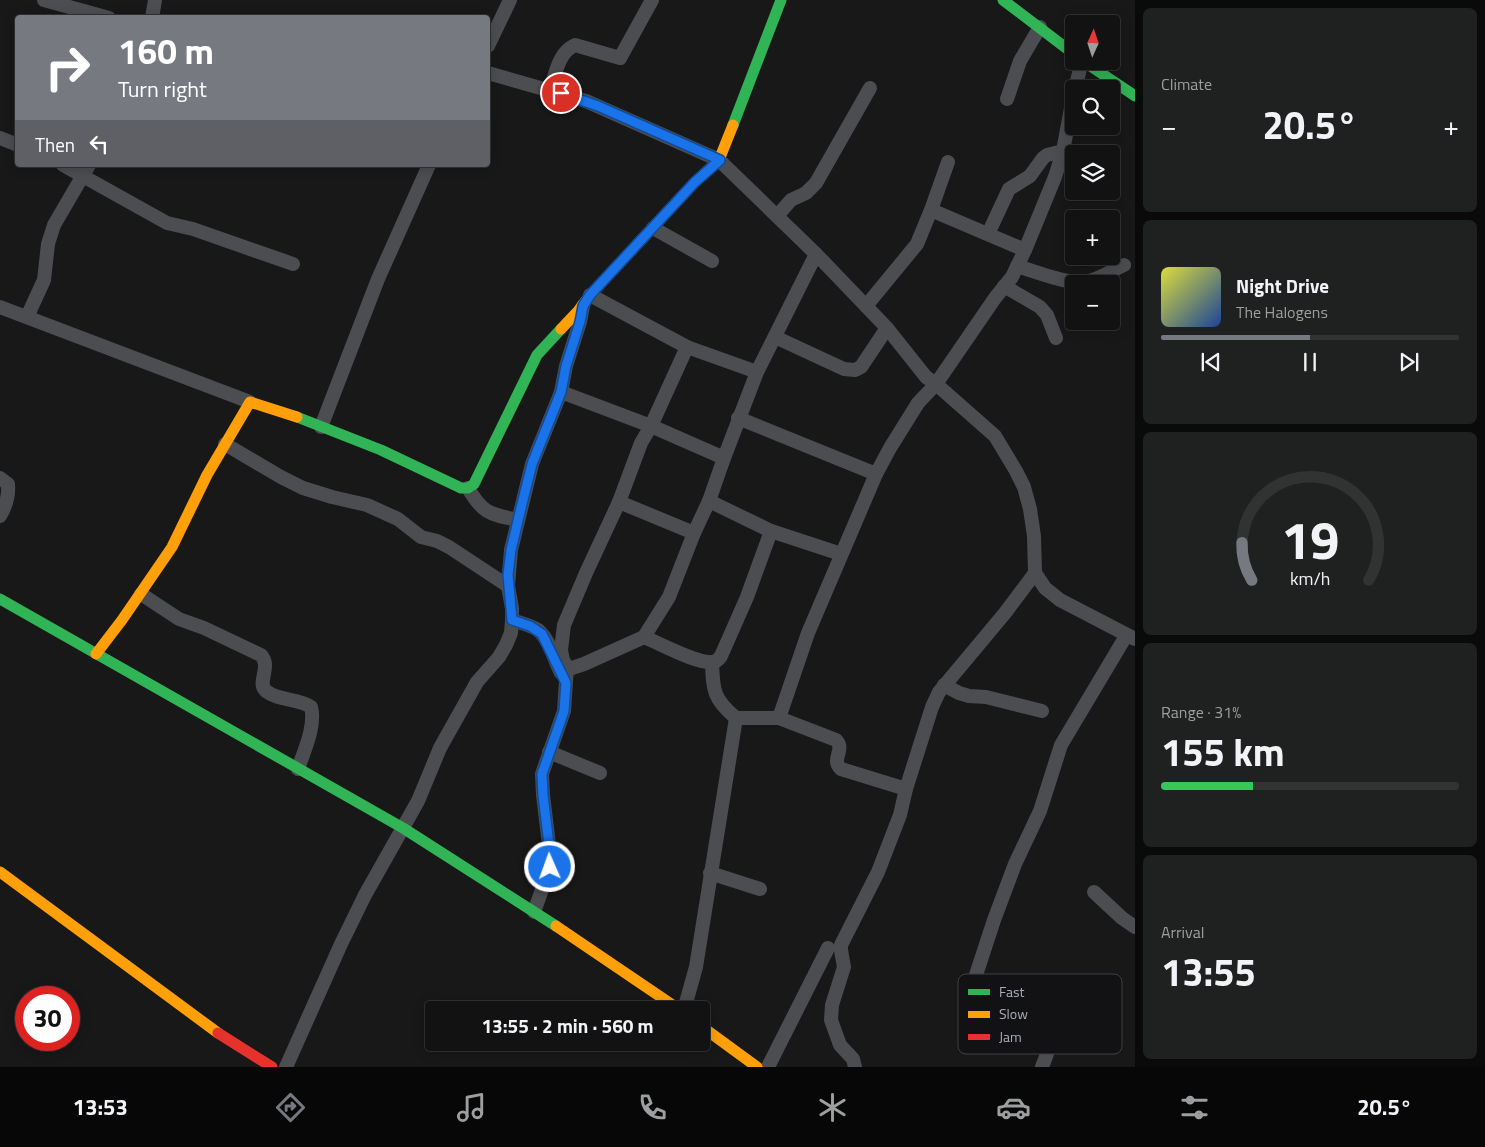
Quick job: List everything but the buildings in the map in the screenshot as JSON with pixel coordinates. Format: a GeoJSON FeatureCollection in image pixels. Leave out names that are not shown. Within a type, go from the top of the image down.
{"type":"FeatureCollection","features":[{"type":"Feature","properties":{"kind":"street"},"geometry":{"type":"LineString","coordinates":[[44,0],[91,15]]}},
{"type":"Feature","properties":{"kind":"street"},"geometry":{"type":"LineString","coordinates":[[153,15],[156,0]]}},
{"type":"Feature","properties":{"kind":"street"},"geometry":{"type":"LineString","coordinates":[[490,42],[510,0]]}},
{"type":"Feature","properties":{"kind":"street"},"geometry":{"type":"LineString","coordinates":[[550,90],[560,60],[566,50],[575,45],[620,58],[652,0]]}},
{"type":"Feature","properties":{"kind":"street"},"geometry":{"type":"LineString","coordinates":[[0,307],[250,402],[276,409],[381,450],[448,483],[461,488],[468,488],[474,484],[479,475],[537,355],[695,182],[720,160],[781,0]]}},
{"type":"Feature","properties":{"kind":"street"},"geometry":{"type":"LineString","coordinates":[[1002,0],[1065,47]]}},
{"type":"Feature","properties":{"kind":"street"},"geometry":{"type":"LineString","coordinates":[[1007,99],[1020,61],[1040,27]]}},
{"type":"Feature","properties":{"kind":"street"},"geometry":{"type":"LineString","coordinates":[[1096,70],[1135,96]]}},
{"type":"Feature","properties":{"kind":"street"},"geometry":{"type":"LineString","coordinates":[[490,74],[550,90],[598,106],[720,160],[816,254],[887,328],[926,377],[994,436],[1024,487],[1034,536],[1035,573],[1045,588],[1060,600],[1130,638],[1061,745],[1040,811],[994,920],[977,974]]}},
{"type":"Feature","properties":{"kind":"street"},"geometry":{"type":"LineString","coordinates":[[777,216],[791,200],[806,193],[816,183],[870,88]]}},
{"type":"Feature","properties":{"kind":"street"},"geometry":{"type":"LineString","coordinates":[[778,718],[808,633],[840,554],[876,474],[918,403],[936,384],[1012,277],[1046,201],[1063,151],[1066,135]]}},
{"type":"Feature","properties":{"kind":"street"},"geometry":{"type":"LineString","coordinates":[[0,138],[15,144]]}},
{"type":"Feature","properties":{"kind":"street"},"geometry":{"type":"LineString","coordinates":[[988,234],[1008,189],[1030,176],[1047,155],[1063,151]]}},
{"type":"Feature","properties":{"kind":"street"},"geometry":{"type":"LineString","coordinates":[[866,306],[917,244],[948,162]]}},
{"type":"Feature","properties":{"kind":"street"},"geometry":{"type":"LineString","coordinates":[[71,167],[86,171],[167,223],[193,229],[293,264]]}},
{"type":"Feature","properties":{"kind":"street"},"geometry":{"type":"LineString","coordinates":[[321,427],[378,279],[428,167]]}},
{"type":"Feature","properties":{"kind":"street"},"geometry":{"type":"LineString","coordinates":[[27,317],[44,280],[48,244],[54,225],[86,171]]}},
{"type":"Feature","properties":{"kind":"street"},"geometry":{"type":"LineString","coordinates":[[931,210],[1025,250]]}},
{"type":"Feature","properties":{"kind":"street"},"geometry":{"type":"LineString","coordinates":[[653,228],[712,261]]}},
{"type":"Feature","properties":{"kind":"street"},"geometry":{"type":"LineString","coordinates":[[567,667],[572,668],[584,664],[644,637],[669,597],[694,533],[709,501],[738,418],[757,372],[816,254]]}},
{"type":"Feature","properties":{"kind":"street"},"geometry":{"type":"LineString","coordinates":[[1017,266],[1081,282],[1098,278],[1124,265]]}},
{"type":"Feature","properties":{"kind":"street"},"geometry":{"type":"LineString","coordinates":[[1004,286],[1040,307],[1047,314],[1056,338]]}},
{"type":"Feature","properties":{"kind":"street"},"geometry":{"type":"LineString","coordinates":[[586,301],[687,347],[757,372]]}},
{"type":"Feature","properties":{"kind":"street"},"geometry":{"type":"LineString","coordinates":[[286,1067],[360,903],[423,791],[440,748],[477,682],[506,646],[511,632],[512,620],[508,586],[511,550],[532,464],[561,392],[566,366],[586,301]]}},
{"type":"Feature","properties":{"kind":"street"},"geometry":{"type":"LineString","coordinates":[[775,337],[844,369],[855,370],[861,367],[887,328]]}},
{"type":"Feature","properties":{"kind":"street"},"geometry":{"type":"LineString","coordinates":[[534,912],[550,867],[542,774],[564,711],[567,667],[563,660],[562,650],[564,625],[619,502],[641,443],[651,426],[687,347]]}},
{"type":"Feature","properties":{"kind":"street"},"geometry":{"type":"LineString","coordinates":[[561,392],[651,426],[724,458]]}},
{"type":"Feature","properties":{"kind":"street"},"geometry":{"type":"LineString","coordinates":[[96,654],[141,594],[172,547],[225,444],[250,402]]}},
{"type":"Feature","properties":{"kind":"street"},"geometry":{"type":"LineString","coordinates":[[738,418],[876,474]]}},
{"type":"Feature","properties":{"kind":"street"},"geometry":{"type":"LineString","coordinates":[[225,444],[302,488],[367,505],[398,519],[421,537],[437,541],[449,547],[508,586]]}},
{"type":"Feature","properties":{"kind":"street"},"geometry":{"type":"LineString","coordinates":[[0,478],[8,484],[9,490],[0,516]]}},
{"type":"Feature","properties":{"kind":"street"},"geometry":{"type":"LineString","coordinates":[[468,488],[480,507],[487,512],[518,520]]}},
{"type":"Feature","properties":{"kind":"street"},"geometry":{"type":"LineString","coordinates":[[709,501],[771,531],[840,554]]}},
{"type":"Feature","properties":{"kind":"street"},"geometry":{"type":"LineString","coordinates":[[619,502],[694,533]]}},
{"type":"Feature","properties":{"kind":"street"},"geometry":{"type":"LineString","coordinates":[[644,637],[700,661],[712,662],[718,660],[747,597],[771,531]]}},
{"type":"Feature","properties":{"kind":"street"},"geometry":{"type":"LineString","coordinates":[[855,1067],[853,1059],[840,1045],[832,1020],[832,1005],[844,967],[841,945],[878,872],[900,815],[906,788],[932,707],[944,685],[1005,613],[1035,573]]}},
{"type":"Feature","properties":{"kind":"street"},"geometry":{"type":"LineString","coordinates":[[141,594],[179,620],[204,628],[261,654],[266,664],[262,685],[264,690],[311,707],[312,720],[298,769]]}},
{"type":"Feature","properties":{"kind":"street"},"geometry":{"type":"LineString","coordinates":[[0,599],[403,828],[534,912],[667,1001]]}},
{"type":"Feature","properties":{"kind":"street"},"geometry":{"type":"LineString","coordinates":[[512,620],[530,626],[542,634],[566,683]]}},
{"type":"Feature","properties":{"kind":"street"},"geometry":{"type":"LineString","coordinates":[[712,662],[713,688],[725,709],[736,718],[778,718],[836,740],[839,743],[840,750],[836,760],[840,769],[906,788]]}},
{"type":"Feature","properties":{"kind":"street"},"geometry":{"type":"LineString","coordinates":[[944,685],[959,694],[986,697],[1042,711]]}},
{"type":"Feature","properties":{"kind":"street"},"geometry":{"type":"LineString","coordinates":[[687,1001],[696,967],[736,718]]}},
{"type":"Feature","properties":{"kind":"street"},"geometry":{"type":"LineString","coordinates":[[549,752],[600,773]]}},
{"type":"Feature","properties":{"kind":"street"},"geometry":{"type":"LineString","coordinates":[[0,872],[220,1035],[272,1067]]}},
{"type":"Feature","properties":{"kind":"street"},"geometry":{"type":"LineString","coordinates":[[710,873],[760,889]]}},
{"type":"Feature","properties":{"kind":"street"},"geometry":{"type":"LineString","coordinates":[[1094,892],[1122,918],[1135,927]]}},
{"type":"Feature","properties":{"kind":"street"},"geometry":{"type":"LineString","coordinates":[[768,1067],[828,948]]}},
{"type":"Feature","properties":{"kind":"street"},"geometry":{"type":"LineString","coordinates":[[710,1034],[740,1062],[756,1067]]}},
{"type":"Feature","properties":{"kind":"street"},"geometry":{"type":"LineString","coordinates":[[1042,1067],[1046,1054]]}},
{"type":"Feature","properties":{"kind":"traffic: fast"},"geometry":{"type":"LineString","coordinates":[[733,125],[781,0]]}},
{"type":"Feature","properties":{"kind":"traffic: fast"},"geometry":{"type":"LineString","coordinates":[[1003,0],[1065,47]]}},
{"type":"Feature","properties":{"kind":"traffic: fast"},"geometry":{"type":"LineString","coordinates":[[1096,70],[1135,96]]}},
{"type":"Feature","properties":{"kind":"traffic: fast"},"geometry":{"type":"LineString","coordinates":[[297,417],[381,450],[461,488],[468,488],[474,484],[537,355],[561,329]]}},
{"type":"Feature","properties":{"kind":"traffic: fast"},"geometry":{"type":"LineString","coordinates":[[0,599],[403,828],[556,926]]}},
{"type":"Feature","properties":{"kind":"traffic: slow"},"geometry":{"type":"LineString","coordinates":[[561,329],[695,182],[719,160],[733,125]]}},
{"type":"Feature","properties":{"kind":"traffic: slow"},"geometry":{"type":"LineString","coordinates":[[96,654],[122,620],[172,547],[207,475],[250,402],[297,417]]}},
{"type":"Feature","properties":{"kind":"traffic: slow"},"geometry":{"type":"LineString","coordinates":[[0,872],[218,1033]]}},
{"type":"Feature","properties":{"kind":"traffic: slow"},"geometry":{"type":"LineString","coordinates":[[556,926],[667,1001]]}},
{"type":"Feature","properties":{"kind":"traffic: slow"},"geometry":{"type":"LineString","coordinates":[[710,1033],[757,1067]]}},
{"type":"Feature","properties":{"kind":"traffic: jam"},"geometry":{"type":"LineString","coordinates":[[218,1033],[272,1067]]}},
{"type":"Feature","properties":{"kind":"route"},"geometry":{"type":"LineString","coordinates":[[550,867],[542,774],[566,704],[566,683],[542,634],[537,629],[512,620],[508,586],[509,566],[527,482],[538,448],[554,413],[561,392],[569,354],[580,322],[583,306],[590,295],[695,182],[720,160],[598,106],[561,93]]}}]}
